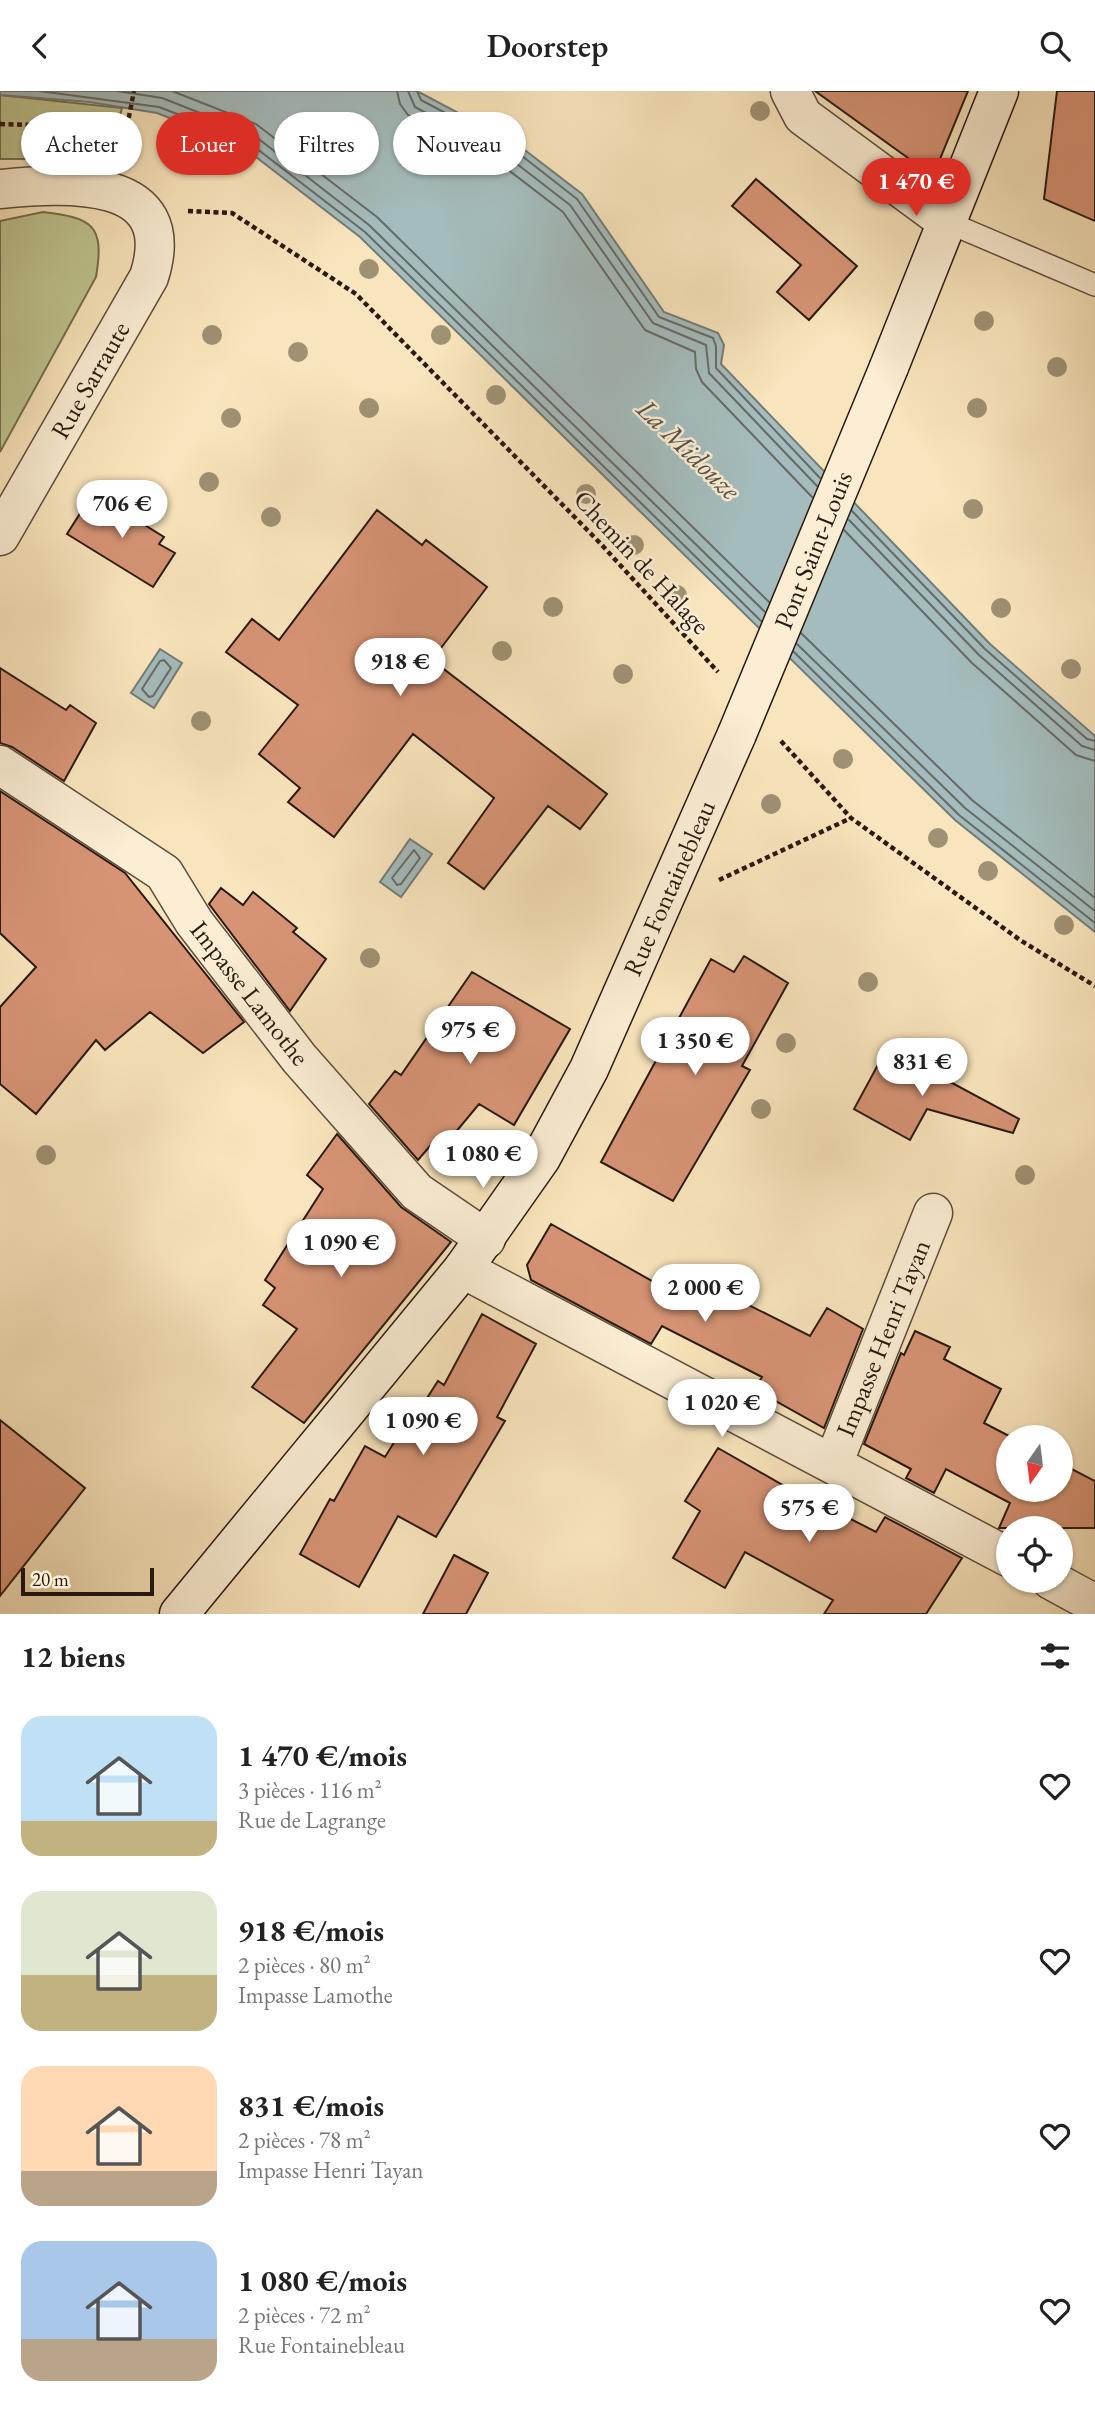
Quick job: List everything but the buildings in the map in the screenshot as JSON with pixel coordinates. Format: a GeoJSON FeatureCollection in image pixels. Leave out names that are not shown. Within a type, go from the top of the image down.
{"type":"FeatureCollection","features":[{"type":"Feature","properties":{"kind":"street"},"geometry":{"type":"LineString","coordinates":[[790,91],[803,116],[947,222]]}},
{"type":"Feature","properties":{"kind":"street","name":"Pont Saint-Louis"},"geometry":{"type":"LineString","coordinates":[[737,734],[889,367],[999,91]]}},
{"type":"Feature","properties":{"kind":"street"},"geometry":{"type":"LineString","coordinates":[[0,189],[54,184],[108,189],[133,203],[146,218]]}},
{"type":"Feature","properties":{"kind":"street","name":"Rue Sarraute"},"geometry":{"type":"LineString","coordinates":[[0,536],[149,277],[156,254],[154,236],[146,218]]}},
{"type":"Feature","properties":{"kind":"street","name":"Rue Fontainebleau"},"geometry":{"type":"LineString","coordinates":[[179,1614],[463,1269],[541,1158],[572,1103],[737,734]]}},
{"type":"Feature","properties":{"kind":"street","name":"Impasse Lamothe"},"geometry":{"type":"LineString","coordinates":[[0,765],[164,873],[194,922],[299,1058],[417,1192],[486,1239]]}},
{"type":"Feature","properties":{"kind":"street","name":"Impasse Henri Tayan"},"geometry":{"type":"LineString","coordinates":[[833,1464],[933,1213]]}},
{"type":"Feature","properties":{"kind":"street"},"geometry":{"type":"LineString","coordinates":[[463,1269],[996,1551]]}},
{"type":"Feature","properties":{"kind":"street"},"geometry":{"type":"LineString","coordinates":[[1073,1592],[1095,1604]]}},
{"type":"Feature","properties":{"kind":"lane"},"geometry":{"type":"LineString","coordinates":[[947,222],[1095,285]]}},
{"type":"Feature","properties":{"kind":"path"},"geometry":{"type":"LineString","coordinates":[[130,112],[134,91]]}},
{"type":"Feature","properties":{"kind":"path","name":"Chemin de Halage"},"geometry":{"type":"LineString","coordinates":[[146,218],[181,210],[232,213],[356,293],[600,543],[721,676]]}},
{"type":"Feature","properties":{"kind":"path"},"geometry":{"type":"LineString","coordinates":[[777,737],[851,818],[1020,940],[1095,986]]}},
{"type":"Feature","properties":{"kind":"path"},"geometry":{"type":"LineString","coordinates":[[661,907],[851,818]]}},
{"type":"Feature","properties":{"kind":"green space"},"geometry":{"type":"Polygon","coordinates":[[[0,95],[122,108],[121,112],[21,112],[21,159],[0,159],[0,95]]]}},
{"type":"Feature","properties":{"kind":"green space"},"geometry":{"type":"Polygon","coordinates":[[[43,212],[73,217],[91,227],[98,245],[96,277],[0,452],[0,221],[43,212]]]}},
{"type":"Feature","properties":{"kind":"water","name":"La Midouze"},"geometry":{"type":"Polygon","coordinates":[[[0,91],[417,91],[457,112],[393,112],[393,175],[526,175],[526,151],[582,194],[664,312],[718,333],[724,345],[721,364],[990,644],[1095,736],[1095,932],[955,820],[360,237],[279,175],[379,175],[379,112],[274,112],[274,171],[260,160],[260,112],[156,113],[89,102],[0,95],[0,91]]]}},
{"type":"Feature","properties":{"kind":"water"},"geometry":{"type":"Polygon","coordinates":[[[160,649],[182,663],[154,708],[131,693],[160,649]]]}},
{"type":"Feature","properties":{"kind":"water"},"geometry":{"type":"Polygon","coordinates":[[[410,839],[432,854],[401,897],[380,882],[410,839]]]}}]}
